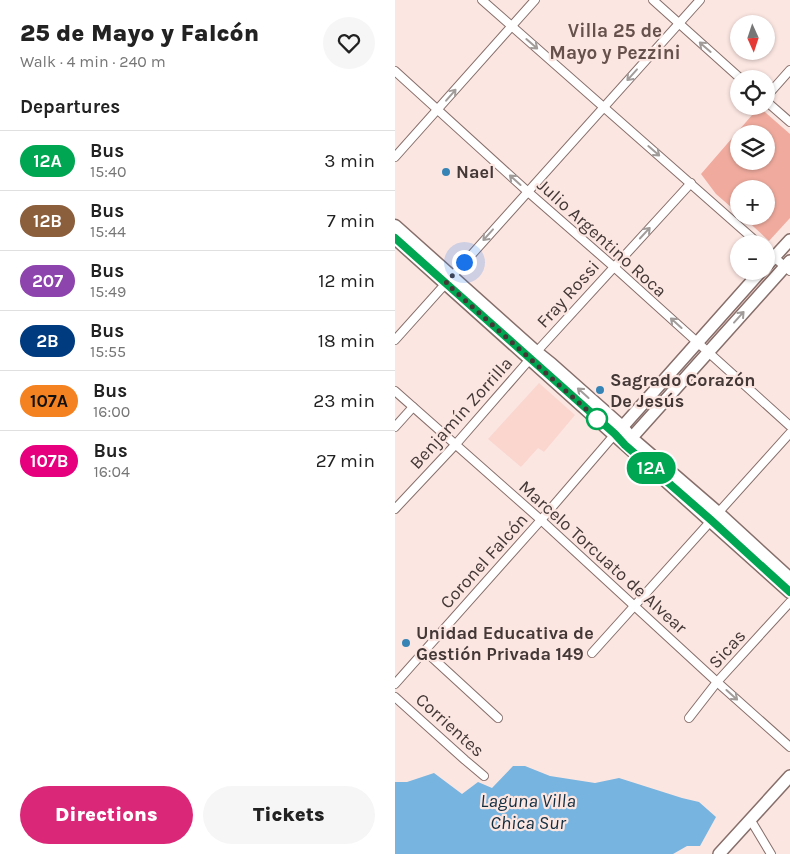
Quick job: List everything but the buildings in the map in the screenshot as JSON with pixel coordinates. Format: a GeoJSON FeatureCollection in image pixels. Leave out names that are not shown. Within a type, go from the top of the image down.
{"type":"FeatureCollection","features":[{"type":"Feature","properties":{"kind":"main road"},"geometry":{"type":"LineString","coordinates":[[395,226],[449,280],[628,442],[714,517],[790,579]]}},
{"type":"Feature","properties":{"kind":"main road"},"geometry":{"type":"LineString","coordinates":[[395,238],[449,280]]}},
{"type":"Feature","properties":{"kind":"main road"},"geometry":{"type":"LineString","coordinates":[[775,253],[790,240]]}},
{"type":"Feature","properties":{"kind":"main road"},"geometry":{"type":"LineString","coordinates":[[628,442],[788,266]]}},
{"type":"Feature","properties":{"kind":"main road"},"geometry":{"type":"LineString","coordinates":[[618,431],[753,280]]}},
{"type":"Feature","properties":{"kind":"main road"},"geometry":{"type":"LineString","coordinates":[[651,395],[662,404]]}},
{"type":"Feature","properties":{"kind":"main road"},"geometry":{"type":"LineString","coordinates":[[636,410],[647,420]]}},
{"type":"Feature","properties":{"kind":"main road"},"geometry":{"type":"LineString","coordinates":[[714,517],[790,592]]}},
{"type":"Feature","properties":{"kind":"main road"},"geometry":{"type":"LineString","coordinates":[[719,854],[790,776]]}},
{"type":"Feature","properties":{"kind":"street"},"geometry":{"type":"LineString","coordinates":[[483,0],[749,235]]}},
{"type":"Feature","properties":{"kind":"street"},"geometry":{"type":"LineString","coordinates":[[395,157],[535,0]]}},
{"type":"Feature","properties":{"kind":"street"},"geometry":{"type":"LineString","coordinates":[[653,0],[731,70]]}},
{"type":"Feature","properties":{"kind":"street"},"geometry":{"type":"LineString","coordinates":[[395,340],[700,0]]}},
{"type":"Feature","properties":{"kind":"street"},"geometry":{"type":"LineString","coordinates":[[775,87],[790,70]]}},
{"type":"Feature","properties":{"kind":"street","name":"Julio Argentino Roca"},"geometry":{"type":"LineString","coordinates":[[395,71],[527,192],[614,267],[790,426]]}},
{"type":"Feature","properties":{"kind":"street"},"geometry":{"type":"LineString","coordinates":[[775,109],[790,122]]}},
{"type":"Feature","properties":{"kind":"street","name":"Fray Rossi"},"geometry":{"type":"LineString","coordinates":[[533,356],[691,183]]}},
{"type":"Feature","properties":{"kind":"street"},"geometry":{"type":"LineString","coordinates":[[775,261],[788,266]]}},
{"type":"Feature","properties":{"kind":"street","name":"Benjamín Zorrilla"},"geometry":{"type":"LineString","coordinates":[[395,509],[456,444],[533,356]]}},
{"type":"Feature","properties":{"kind":"street","name":"Marcelo Torcuato de Alvear"},"geometry":{"type":"LineString","coordinates":[[395,391],[541,520],[790,747]]}},
{"type":"Feature","properties":{"kind":"street"},"geometry":{"type":"LineString","coordinates":[[395,427],[413,407]]}},
{"type":"Feature","properties":{"kind":"street","name":"Coronel Falcón"},"geometry":{"type":"LineString","coordinates":[[395,684],[618,431]]}},
{"type":"Feature","properties":{"kind":"street"},"geometry":{"type":"LineString","coordinates":[[592,652],[790,433]]}},
{"type":"Feature","properties":{"kind":"street","name":"Sicas"},"geometry":{"type":"LineString","coordinates":[[689,718],[717,682],[790,602]]}},
{"type":"Feature","properties":{"kind":"street"},"geometry":{"type":"LineString","coordinates":[[425,650],[498,718]]}},
{"type":"Feature","properties":{"kind":"street","name":"Corrientes"},"geometry":{"type":"LineString","coordinates":[[395,697],[484,776]]}},
{"type":"Feature","properties":{"kind":"street"},"geometry":{"type":"LineString","coordinates":[[750,819],[771,854]]}},
{"type":"Feature","properties":{"kind":"shaded area"},"geometry":{"type":"Polygon","coordinates":[[[752,115],[768,115],[790,134],[790,218],[774,235],[763,235],[752,225],[775,225],[775,180],[730,180],[730,206],[716,194],[701,174],[730,140],[730,170],[775,170],[775,125],[743,125],[752,115]]]}},
{"type":"Feature","properties":{"kind":"shaded area"},"geometry":{"type":"Polygon","coordinates":[[[756,280],[769,280],[714,341],[707,335],[756,280]]]}},
{"type":"Feature","properties":{"kind":"shaded area"},"geometry":{"type":"Polygon","coordinates":[[[539,383],[575,415],[544,452],[538,448],[521,467],[488,439],[539,383]]]}},
{"type":"Feature","properties":{"kind":"water","name":"Laguna Villa Chica Sur"},"geometry":{"type":"Polygon","coordinates":[[[513,766],[525,766],[550,776],[595,783],[619,778],[699,802],[716,817],[700,846],[687,846],[673,854],[395,854],[395,782],[407,782],[434,773],[462,794],[478,782],[492,788],[513,766]]]}},
{"type":"Feature","properties":{"kind":"bus line","name":"12A"},"geometry":{"type":"LineString","coordinates":[[395,238],[790,592]]}},
{"type":"Feature","properties":{"kind":"place","name":"Nael"},"geometry":{"type":"Point","coordinates":[446,172]}},
{"type":"Feature","properties":{"kind":"place","name":"Sagrado Corazón De Jesús"},"geometry":{"type":"Point","coordinates":[600,390]}},
{"type":"Feature","properties":{"kind":"place","name":"Unidad Educativa de Gestión Privada 149"},"geometry":{"type":"Point","coordinates":[406,643]}},
{"type":"Feature","properties":{"kind":"district","name":"Villa 25 de Mayo y Pezzini"},"geometry":{"type":"Point","coordinates":[615,42]}},
{"type":"Feature","properties":{"kind":"route"},"geometry":{"type":"LineString","coordinates":[[464,262],[446,283],[597,419]]}}]}
